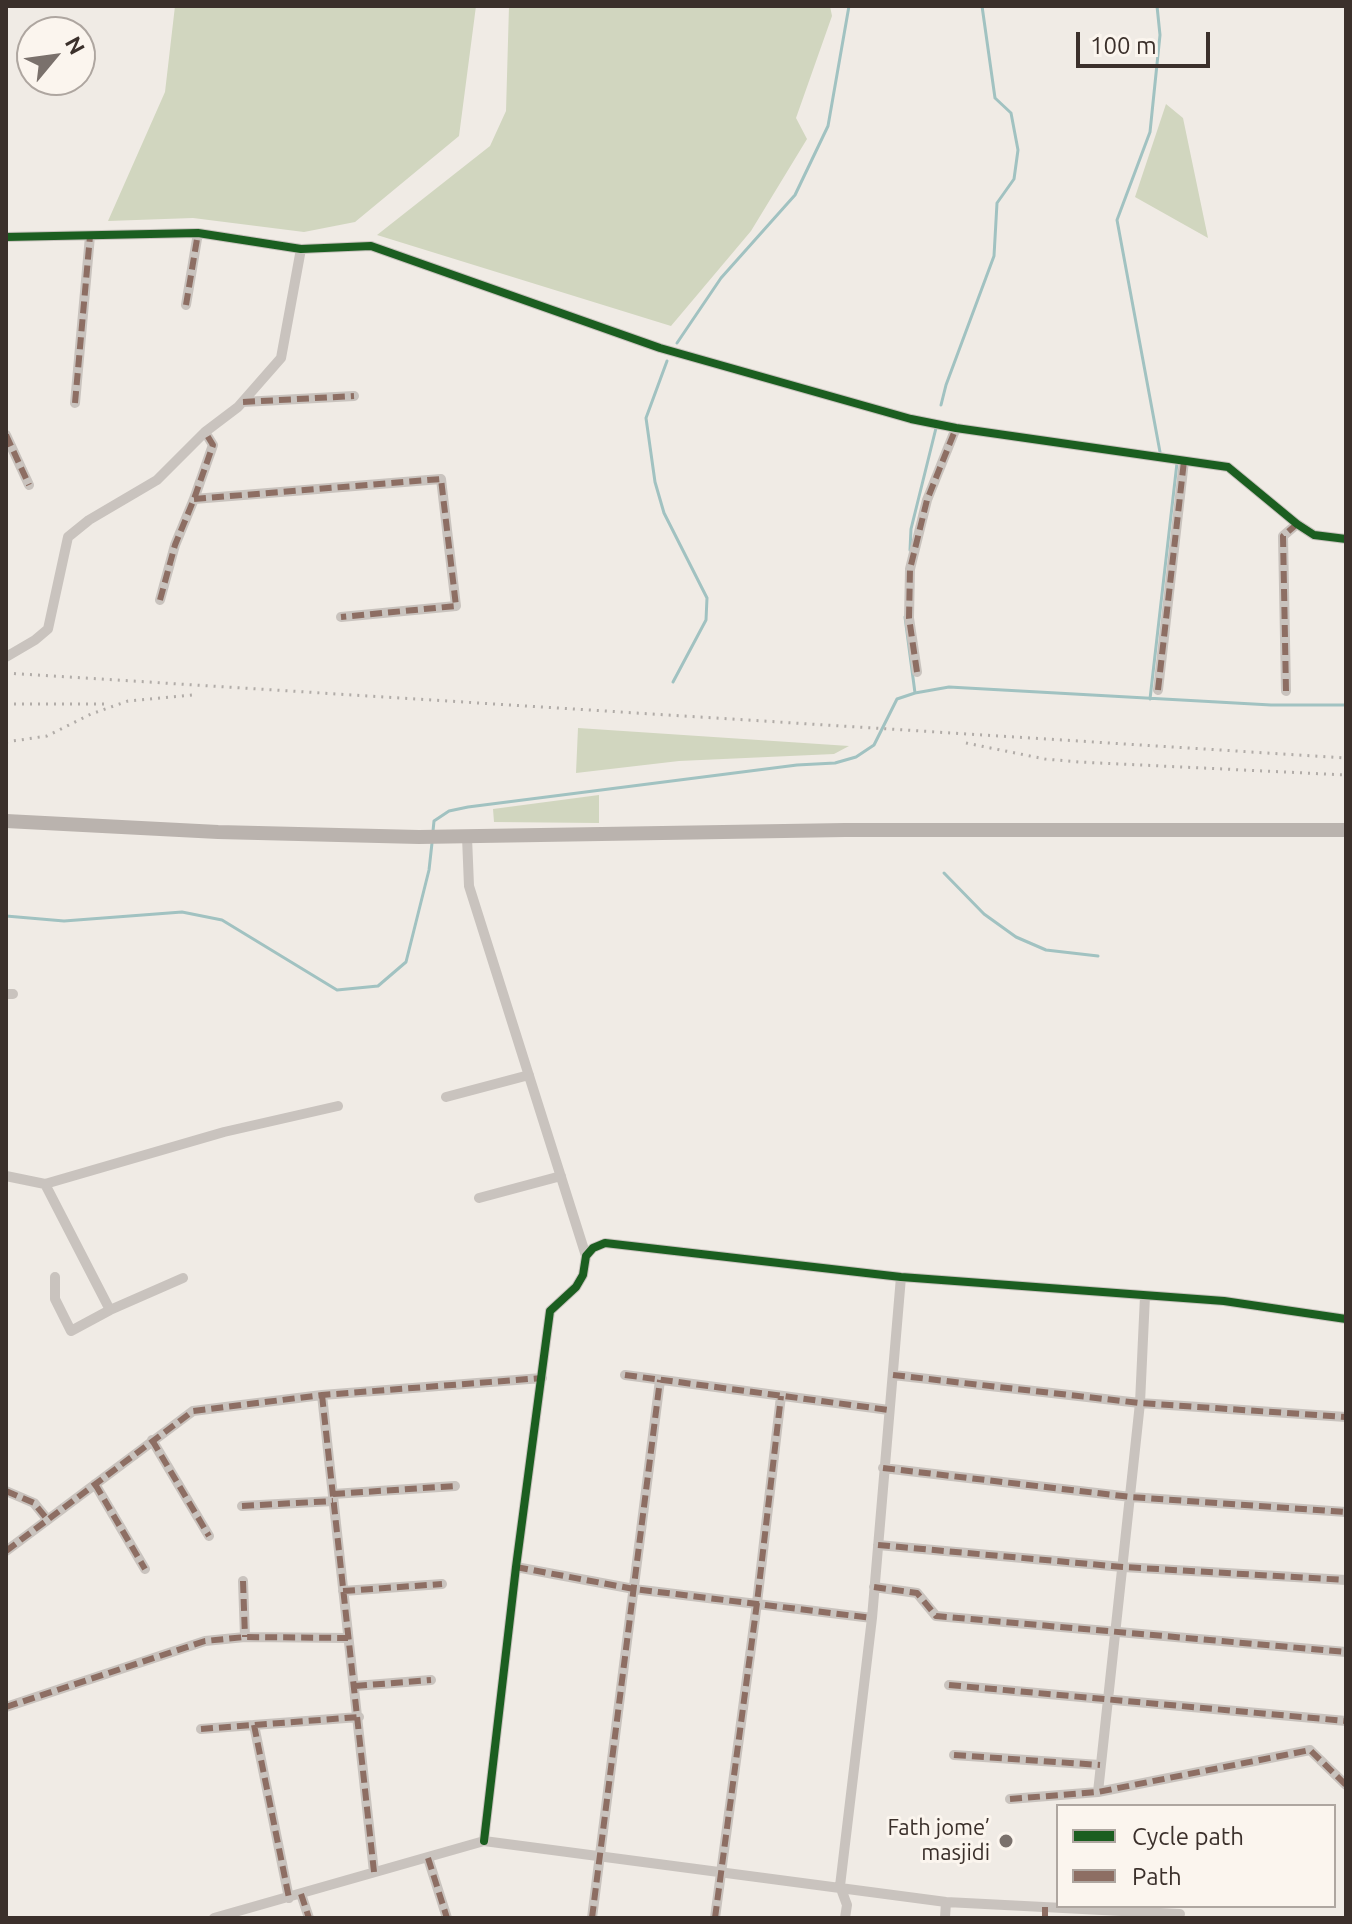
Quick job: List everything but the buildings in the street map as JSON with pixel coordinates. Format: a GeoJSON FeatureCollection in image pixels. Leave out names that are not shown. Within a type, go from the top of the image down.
{"type":"FeatureCollection","features":[{"type":"Feature","properties":{"kind":"main road"},"geometry":{"type":"LineString","coordinates":[[6,821],[218,832],[419,837],[845,830],[1346,830]]}},
{"type":"Feature","properties":{"kind":"street"},"geometry":{"type":"LineString","coordinates":[[186,305],[198,233]]}},
{"type":"Feature","properties":{"kind":"street"},"geometry":{"type":"LineString","coordinates":[[6,237],[198,233],[301,249],[371,246],[660,348],[911,419],[1228,467],[1314,535],[1346,539]]}},
{"type":"Feature","properties":{"kind":"street"},"geometry":{"type":"LineString","coordinates":[[75,403],[90,236]]}},
{"type":"Feature","properties":{"kind":"street"},"geometry":{"type":"LineString","coordinates":[[6,657],[48,629],[68,537],[89,520],[157,480],[205,432],[243,402],[281,358],[301,249]]}},
{"type":"Feature","properties":{"kind":"street"},"geometry":{"type":"LineString","coordinates":[[243,402],[354,396]]}},
{"type":"Feature","properties":{"kind":"street"},"geometry":{"type":"LineString","coordinates":[[917,672],[909,618],[910,569],[927,500],[956,428]]}},
{"type":"Feature","properties":{"kind":"street"},"geometry":{"type":"LineString","coordinates":[[160,600],[175,545],[213,445],[205,432]]}},
{"type":"Feature","properties":{"kind":"street"},"geometry":{"type":"LineString","coordinates":[[6,435],[29,485]]}},
{"type":"Feature","properties":{"kind":"street"},"geometry":{"type":"LineString","coordinates":[[1158,690],[1184,461]]}},
{"type":"Feature","properties":{"kind":"street"},"geometry":{"type":"LineString","coordinates":[[194,499],[441,479],[456,606],[341,617]]}},
{"type":"Feature","properties":{"kind":"street"},"geometry":{"type":"LineString","coordinates":[[1286,691],[1283,536],[1297,524]]}},
{"type":"Feature","properties":{"kind":"street"},"geometry":{"type":"LineString","coordinates":[[467,837],[469,886],[586,1256],[583,1275],[576,1287],[550,1311],[484,1841]]}},
{"type":"Feature","properties":{"kind":"street"},"geometry":{"type":"LineString","coordinates":[[446,1097],[529,1075]]}},
{"type":"Feature","properties":{"kind":"street"},"geometry":{"type":"LineString","coordinates":[[6,1176],[45,1184],[224,1132],[338,1106]]}},
{"type":"Feature","properties":{"kind":"street"},"geometry":{"type":"LineString","coordinates":[[479,1198],[561,1176]]}},
{"type":"Feature","properties":{"kind":"street"},"geometry":{"type":"LineString","coordinates":[[45,1184],[110,1310]]}},
{"type":"Feature","properties":{"kind":"street"},"geometry":{"type":"LineString","coordinates":[[586,1256],[593,1248],[605,1243],[901,1277],[1224,1301],[1346,1319]]}},
{"type":"Feature","properties":{"kind":"street"},"geometry":{"type":"LineString","coordinates":[[55,1277],[55,1299],[71,1331],[183,1278]]}},
{"type":"Feature","properties":{"kind":"street"},"geometry":{"type":"LineString","coordinates":[[845,1918],[847,1905],[840,1886],[872,1618],[901,1277]]}},
{"type":"Feature","properties":{"kind":"street"},"geometry":{"type":"LineString","coordinates":[[1098,1792],[1140,1403],[1145,1296]]}},
{"type":"Feature","properties":{"kind":"street"},"geometry":{"type":"LineString","coordinates":[[625,1375],[889,1410]]}},
{"type":"Feature","properties":{"kind":"street"},"geometry":{"type":"LineString","coordinates":[[893,1375],[1140,1403],[1346,1417]]}},
{"type":"Feature","properties":{"kind":"street"},"geometry":{"type":"LineString","coordinates":[[6,1551],[193,1411],[322,1395],[542,1378]]}},
{"type":"Feature","properties":{"kind":"street"},"geometry":{"type":"LineString","coordinates":[[592,1918],[660,1380]]}},
{"type":"Feature","properties":{"kind":"street"},"geometry":{"type":"LineString","coordinates":[[322,1395],[374,1872]]}},
{"type":"Feature","properties":{"kind":"street"},"geometry":{"type":"LineString","coordinates":[[715,1918],[781,1396]]}},
{"type":"Feature","properties":{"kind":"street"},"geometry":{"type":"LineString","coordinates":[[152,1440],[209,1536]]}},
{"type":"Feature","properties":{"kind":"street"},"geometry":{"type":"LineString","coordinates":[[883,1468],[1131,1497],[1346,1512]]}},
{"type":"Feature","properties":{"kind":"street"},"geometry":{"type":"LineString","coordinates":[[95,1484],[145,1569]]}},
{"type":"Feature","properties":{"kind":"street"},"geometry":{"type":"LineString","coordinates":[[242,1506],[455,1486]]}},
{"type":"Feature","properties":{"kind":"street"},"geometry":{"type":"LineString","coordinates":[[6,1491],[34,1503],[47,1519]]}},
{"type":"Feature","properties":{"kind":"street"},"geometry":{"type":"LineString","coordinates":[[878,1545],[1123,1567],[1346,1580]]}},
{"type":"Feature","properties":{"kind":"street"},"geometry":{"type":"LineString","coordinates":[[516,1567],[634,1589],[872,1618]]}},
{"type":"Feature","properties":{"kind":"street"},"geometry":{"type":"LineString","coordinates":[[243,1581],[245,1637]]}},
{"type":"Feature","properties":{"kind":"street"},"geometry":{"type":"LineString","coordinates":[[343,1591],[442,1584]]}},
{"type":"Feature","properties":{"kind":"street"},"geometry":{"type":"LineString","coordinates":[[874,1587],[917,1593],[936,1616],[1346,1652]]}},
{"type":"Feature","properties":{"kind":"street"},"geometry":{"type":"LineString","coordinates":[[6,1707],[205,1641],[245,1637],[348,1638]]}},
{"type":"Feature","properties":{"kind":"street"},"geometry":{"type":"LineString","coordinates":[[355,1686],[431,1680]]}},
{"type":"Feature","properties":{"kind":"street"},"geometry":{"type":"LineString","coordinates":[[949,1685],[1346,1721]]}},
{"type":"Feature","properties":{"kind":"street"},"geometry":{"type":"LineString","coordinates":[[201,1729],[359,1717]]}},
{"type":"Feature","properties":{"kind":"street"},"geometry":{"type":"LineString","coordinates":[[254,1725],[289,1898]]}},
{"type":"Feature","properties":{"kind":"street"},"geometry":{"type":"LineString","coordinates":[[1010,1799],[1098,1792],[1310,1750],[1346,1785]]}},
{"type":"Feature","properties":{"kind":"street"},"geometry":{"type":"LineString","coordinates":[[954,1755],[1100,1765]]}},
{"type":"Feature","properties":{"kind":"street"},"geometry":{"type":"LineString","coordinates":[[214,1918],[484,1841],[946,1902],[1045,1912],[1180,1914]]}},
{"type":"Feature","properties":{"kind":"street"},"geometry":{"type":"LineString","coordinates":[[428,1858],[447,1918]]}},
{"type":"Feature","properties":{"kind":"street"},"geometry":{"type":"LineString","coordinates":[[301,1894],[309,1918]]}},
{"type":"Feature","properties":{"kind":"street"},"geometry":{"type":"LineString","coordinates":[[945,1918],[946,1902]]}},
{"type":"Feature","properties":{"kind":"green space"},"geometry":{"type":"Polygon","coordinates":[[[175,6],[476,6],[459,136],[355,222],[304,232],[193,218],[108,221],[165,92],[175,6]]]}},
{"type":"Feature","properties":{"kind":"green space"},"geometry":{"type":"Polygon","coordinates":[[[509,6],[830,6],[832,16],[796,118],[807,139],[751,231],[671,326],[377,235],[490,146],[506,111],[509,6]]]}},
{"type":"Feature","properties":{"kind":"green space"},"geometry":{"type":"Polygon","coordinates":[[[1166,104],[1183,118],[1208,238],[1135,197],[1166,104]]]}},
{"type":"Feature","properties":{"kind":"green space"},"geometry":{"type":"Polygon","coordinates":[[[578,728],[849,746],[834,754],[679,761],[576,773],[578,728]]]}},
{"type":"Feature","properties":{"kind":"green space"},"geometry":{"type":"Polygon","coordinates":[[[599,795],[599,823],[494,822],[493,809],[599,795]]]}},
{"type":"Feature","properties":{"kind":"waterway"},"geometry":{"type":"LineString","coordinates":[[677,343],[721,278],[795,195],[828,126],[849,6]]}},
{"type":"Feature","properties":{"kind":"waterway"},"geometry":{"type":"LineString","coordinates":[[941,405],[994,256],[997,203],[1014,179],[1018,150],[1011,113],[995,98],[982,6]]}},
{"type":"Feature","properties":{"kind":"waterway"},"geometry":{"type":"LineString","coordinates":[[1157,6],[1160,35],[1150,132],[1117,220],[1160,452]]}},
{"type":"Feature","properties":{"kind":"waterway"},"geometry":{"type":"LineString","coordinates":[[667,361],[646,418],[655,482],[664,513],[707,598],[706,620],[673,682]]}},
{"type":"Feature","properties":{"kind":"waterway"},"geometry":{"type":"LineString","coordinates":[[910,550],[911,529],[936,428]]}},
{"type":"Feature","properties":{"kind":"waterway"},"geometry":{"type":"LineString","coordinates":[[1150,699],[1177,463]]}},
{"type":"Feature","properties":{"kind":"waterway"},"geometry":{"type":"LineString","coordinates":[[905,617],[915,693]]}},
{"type":"Feature","properties":{"kind":"waterway"},"geometry":{"type":"LineString","coordinates":[[433,831],[434,821],[449,811],[468,807],[797,765],[835,763],[856,757],[874,745],[897,699],[949,687],[1271,705],[1346,705]]}},
{"type":"Feature","properties":{"kind":"waterway"},"geometry":{"type":"LineString","coordinates":[[6,916],[64,921],[182,912],[222,920],[337,990],[378,986],[406,962],[429,870],[432,843]]}},
{"type":"Feature","properties":{"kind":"waterway"},"geometry":{"type":"LineString","coordinates":[[944,873],[984,914],[1016,937],[1046,950],[1098,956]]}},
{"type":"Feature","properties":{"kind":"railway"},"geometry":{"type":"LineString","coordinates":[[6,673],[1346,758]]}},
{"type":"Feature","properties":{"kind":"railway"},"geometry":{"type":"LineString","coordinates":[[6,742],[47,736],[91,714],[128,701],[192,695]]}},
{"type":"Feature","properties":{"kind":"railway"},"geometry":{"type":"LineString","coordinates":[[6,704],[104,704]]}},
{"type":"Feature","properties":{"kind":"railway"},"geometry":{"type":"LineString","coordinates":[[966,743],[1045,759],[1079,762],[1346,775]]}},
{"type":"Feature","properties":{"kind":"marked path"},"geometry":{"type":"LineString","coordinates":[[186,305],[198,233]]}},
{"type":"Feature","properties":{"kind":"marked path"},"geometry":{"type":"LineString","coordinates":[[75,403],[90,236]]}},
{"type":"Feature","properties":{"kind":"marked path"},"geometry":{"type":"LineString","coordinates":[[243,402],[354,396]]}},
{"type":"Feature","properties":{"kind":"marked path"},"geometry":{"type":"LineString","coordinates":[[917,672],[909,618],[910,569],[927,500],[956,428]]}},
{"type":"Feature","properties":{"kind":"marked path"},"geometry":{"type":"LineString","coordinates":[[160,600],[175,545],[213,445],[205,432]]}},
{"type":"Feature","properties":{"kind":"marked path"},"geometry":{"type":"LineString","coordinates":[[6,435],[29,485]]}},
{"type":"Feature","properties":{"kind":"marked path"},"geometry":{"type":"LineString","coordinates":[[1158,690],[1184,461]]}},
{"type":"Feature","properties":{"kind":"marked path"},"geometry":{"type":"LineString","coordinates":[[194,499],[441,479],[456,606],[341,617]]}},
{"type":"Feature","properties":{"kind":"marked path"},"geometry":{"type":"LineString","coordinates":[[1286,691],[1283,536],[1297,524]]}},
{"type":"Feature","properties":{"kind":"marked path"},"geometry":{"type":"LineString","coordinates":[[625,1375],[889,1410]]}},
{"type":"Feature","properties":{"kind":"marked path"},"geometry":{"type":"LineString","coordinates":[[893,1375],[1140,1403],[1346,1417]]}},
{"type":"Feature","properties":{"kind":"marked path"},"geometry":{"type":"LineString","coordinates":[[6,1551],[193,1411],[322,1395],[542,1378]]}},
{"type":"Feature","properties":{"kind":"marked path"},"geometry":{"type":"LineString","coordinates":[[592,1918],[660,1380]]}},
{"type":"Feature","properties":{"kind":"marked path"},"geometry":{"type":"LineString","coordinates":[[322,1395],[374,1872]]}},
{"type":"Feature","properties":{"kind":"marked path"},"geometry":{"type":"LineString","coordinates":[[715,1918],[781,1396]]}},
{"type":"Feature","properties":{"kind":"marked path"},"geometry":{"type":"LineString","coordinates":[[152,1440],[209,1536]]}},
{"type":"Feature","properties":{"kind":"marked path"},"geometry":{"type":"LineString","coordinates":[[883,1468],[1131,1497],[1346,1512]]}},
{"type":"Feature","properties":{"kind":"marked path"},"geometry":{"type":"LineString","coordinates":[[95,1484],[145,1569]]}},
{"type":"Feature","properties":{"kind":"marked path"},"geometry":{"type":"LineString","coordinates":[[333,1494],[455,1486]]}},
{"type":"Feature","properties":{"kind":"marked path"},"geometry":{"type":"LineString","coordinates":[[6,1491],[34,1503],[47,1519]]}},
{"type":"Feature","properties":{"kind":"marked path"},"geometry":{"type":"LineString","coordinates":[[242,1506],[333,1501]]}},
{"type":"Feature","properties":{"kind":"marked path"},"geometry":{"type":"LineString","coordinates":[[878,1545],[1123,1567],[1346,1580]]}},
{"type":"Feature","properties":{"kind":"marked path"},"geometry":{"type":"LineString","coordinates":[[516,1567],[634,1589],[872,1618]]}},
{"type":"Feature","properties":{"kind":"marked path"},"geometry":{"type":"LineString","coordinates":[[243,1581],[245,1637]]}},
{"type":"Feature","properties":{"kind":"marked path"},"geometry":{"type":"LineString","coordinates":[[343,1591],[442,1584]]}},
{"type":"Feature","properties":{"kind":"marked path"},"geometry":{"type":"LineString","coordinates":[[874,1587],[917,1593],[936,1616],[1346,1652]]}},
{"type":"Feature","properties":{"kind":"marked path"},"geometry":{"type":"LineString","coordinates":[[6,1707],[205,1641],[245,1637],[348,1638]]}},
{"type":"Feature","properties":{"kind":"marked path"},"geometry":{"type":"LineString","coordinates":[[355,1686],[431,1680]]}},
{"type":"Feature","properties":{"kind":"marked path"},"geometry":{"type":"LineString","coordinates":[[949,1685],[1346,1721]]}},
{"type":"Feature","properties":{"kind":"marked path"},"geometry":{"type":"LineString","coordinates":[[201,1729],[359,1717]]}},
{"type":"Feature","properties":{"kind":"marked path"},"geometry":{"type":"LineString","coordinates":[[254,1725],[289,1898]]}},
{"type":"Feature","properties":{"kind":"marked path"},"geometry":{"type":"LineString","coordinates":[[1010,1799],[1098,1792],[1310,1750],[1346,1785]]}},
{"type":"Feature","properties":{"kind":"marked path"},"geometry":{"type":"LineString","coordinates":[[954,1755],[1100,1765]]}},
{"type":"Feature","properties":{"kind":"marked path"},"geometry":{"type":"LineString","coordinates":[[428,1858],[447,1918]]}},
{"type":"Feature","properties":{"kind":"marked path"},"geometry":{"type":"LineString","coordinates":[[301,1894],[309,1918]]}},
{"type":"Feature","properties":{"kind":"marked path"},"geometry":{"type":"LineString","coordinates":[[1045,1907],[1045,1918]]}},
{"type":"Feature","properties":{"kind":"cycle path"},"geometry":{"type":"LineString","coordinates":[[6,237],[198,233],[301,249],[371,246],[660,348],[911,419],[1228,467],[1314,535],[1346,539]]}},
{"type":"Feature","properties":{"kind":"cycle path"},"geometry":{"type":"LineString","coordinates":[[484,1841],[550,1311],[576,1287],[583,1275],[586,1256],[593,1248],[605,1243],[901,1277],[1224,1301],[1346,1319]]}},
{"type":"Feature","properties":{"kind":"place","name":"Fath jome’ masjidi"},"geometry":{"type":"Point","coordinates":[1006,1841]}}]}
